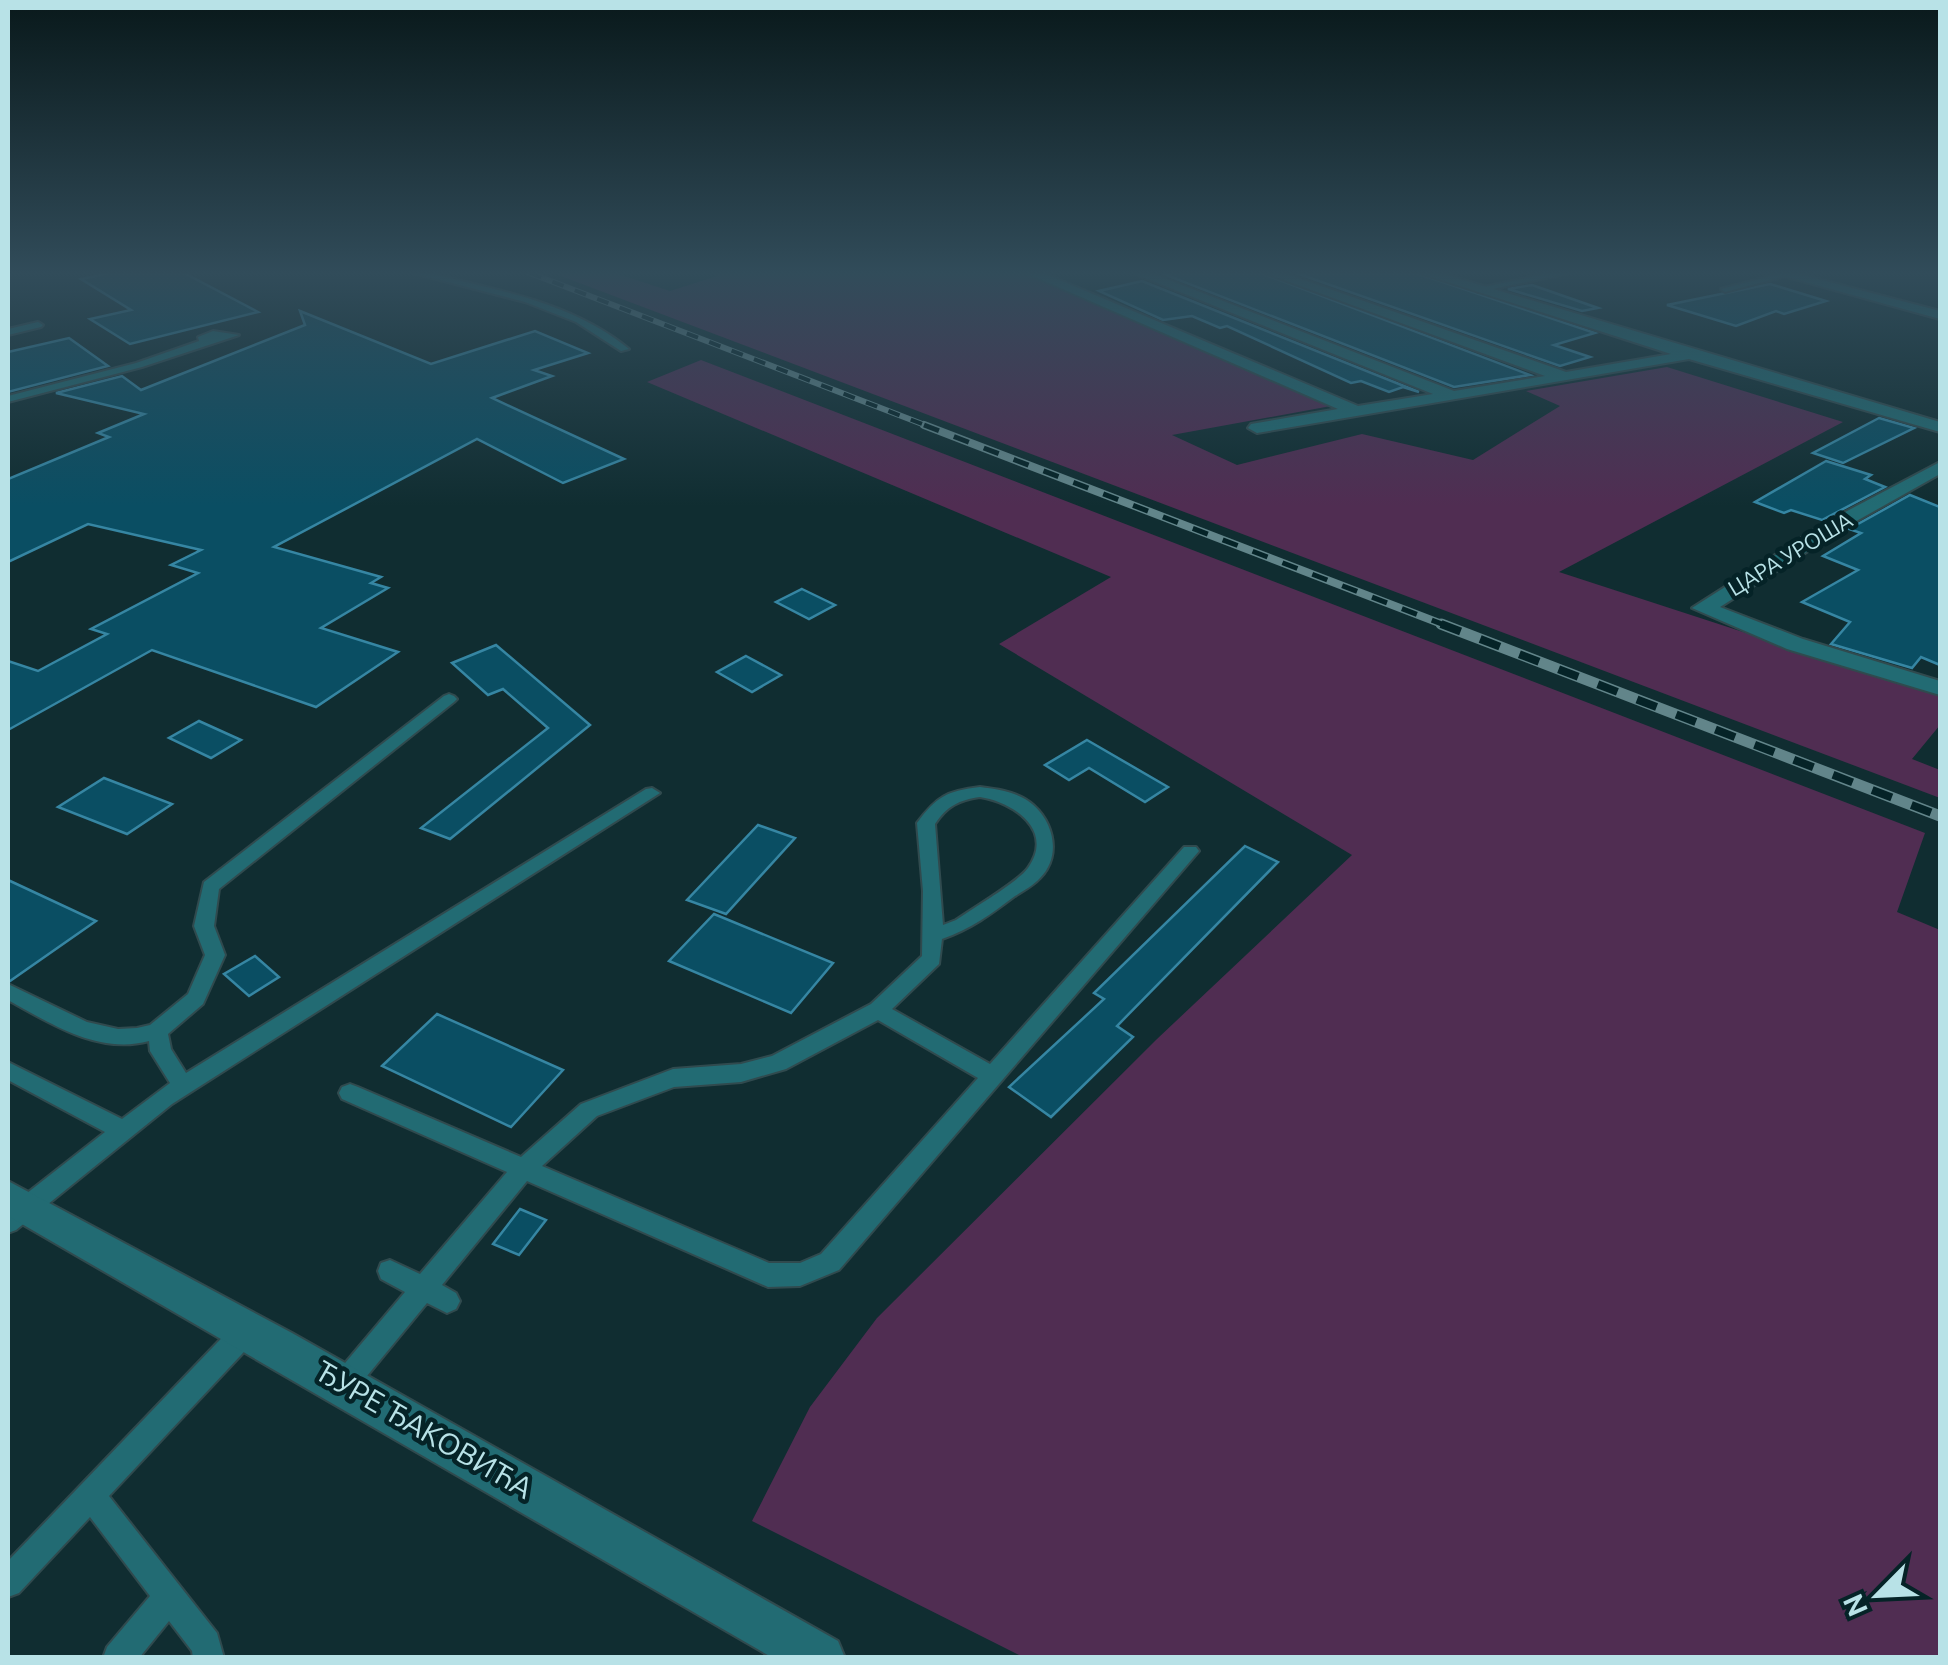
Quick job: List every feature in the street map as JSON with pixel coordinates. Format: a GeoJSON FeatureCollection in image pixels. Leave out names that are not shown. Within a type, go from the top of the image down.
{"type":"FeatureCollection","features":[{"type":"Feature","properties":{"kind":"street"},"geometry":{"type":"LineString","coordinates":[[1214,351],[1355,411]]}},
{"type":"Feature","properties":{"kind":"street"},"geometry":{"type":"LineString","coordinates":[[1337,351],[1448,394]]}},
{"type":"Feature","properties":{"kind":"street"},"geometry":{"type":"LineString","coordinates":[[1490,351],[1567,378]]}},
{"type":"Feature","properties":{"kind":"street"},"geometry":{"type":"LineString","coordinates":[[1677,351],[1940,426]]}},
{"type":"Feature","properties":{"kind":"street"},"geometry":{"type":"LineString","coordinates":[[1257,428],[1448,394],[1567,378],[1688,354]]}},
{"type":"Feature","properties":{"kind":"street","name":"ЦАРА УРОША"},"geometry":{"type":"LineString","coordinates":[[1940,467],[1837,524],[1703,608],[1796,644],[1940,688]]}},
{"type":"Feature","properties":{"kind":"street","name":"ЂУРЕ ЂАКОВИЋА"},"geometry":{"type":"LineString","coordinates":[[13,1208],[248,1330],[821,1658]]}},
{"type":"Feature","properties":{"kind":"lane"},"geometry":{"type":"LineString","coordinates":[[8,399],[181,351]]}},
{"type":"Feature","properties":{"kind":"lane"},"geometry":{"type":"LineString","coordinates":[[8,991],[98,1036],[129,1037],[157,1031],[196,1000],[215,956],[204,926],[210,886],[448,699]]}},
{"type":"Feature","properties":{"kind":"lane"},"geometry":{"type":"LineString","coordinates":[[344,1384],[436,1296],[524,1168],[589,1110],[673,1078],[740,1074],[778,1064],[878,1010],[932,959],[933,935],[936,914],[926,823],[941,804],[970,792],[1008,798],[1030,810],[1042,822],[1048,840],[1043,861],[1035,873],[963,925],[933,935]]}},
{"type":"Feature","properties":{"kind":"lane"},"geometry":{"type":"LineString","coordinates":[[13,1208],[183,1086],[652,793]]}},
{"type":"Feature","properties":{"kind":"lane"},"geometry":{"type":"LineString","coordinates":[[350,1093],[768,1275],[800,1274],[830,1262],[1190,851]]}},
{"type":"Feature","properties":{"kind":"lane"},"geometry":{"type":"LineString","coordinates":[[878,1010],[993,1076]]}},
{"type":"Feature","properties":{"kind":"lane"},"geometry":{"type":"LineString","coordinates":[[157,1031],[161,1051],[183,1086]]}},
{"type":"Feature","properties":{"kind":"lane"},"geometry":{"type":"LineString","coordinates":[[8,1070],[123,1130]]}},
{"type":"Feature","properties":{"kind":"lane"},"geometry":{"type":"LineString","coordinates":[[390,1271],[436,1296]]}},
{"type":"Feature","properties":{"kind":"lane"},"geometry":{"type":"LineString","coordinates":[[8,1582],[248,1330]]}},
{"type":"Feature","properties":{"kind":"lane"},"geometry":{"type":"LineString","coordinates":[[91,1494],[206,1644],[209,1658]]}},
{"type":"Feature","properties":{"kind":"lane"},"geometry":{"type":"LineString","coordinates":[[118,1658],[170,1596]]}},
{"type":"Feature","properties":{"kind":"shaded area"},"geometry":{"type":"Polygon","coordinates":[[[758,351],[1210,351],[1331,406],[1172,435],[1237,465],[1362,434],[1473,460],[1560,406],[1526,391],[1667,367],[1843,422],[1559,572],[1940,696],[1940,725],[1912,759],[1940,770],[1940,798],[758,351]]]}},
{"type":"Feature","properties":{"kind":"shaded area"},"geometry":{"type":"Polygon","coordinates":[[[701,360],[1925,833],[1897,912],[1940,930],[1940,1657],[1023,1657],[752,1521],[810,1407],[877,1318],[1157,1039],[1352,855],[999,644],[1111,577],[647,382],[701,360]]]}},
{"type":"Feature","properties":{"kind":"building"},"geometry":{"type":"Polygon","coordinates":[[[87,351],[108,366],[8,392],[8,352],[87,351]]]}},
{"type":"Feature","properties":{"kind":"building"},"geometry":{"type":"Polygon","coordinates":[[[240,351],[398,351],[431,364],[473,351],[582,351],[588,353],[534,370],[552,376],[492,398],[624,459],[563,483],[477,439],[274,547],[381,577],[371,583],[388,588],[321,628],[398,652],[316,707],[152,650],[8,730],[8,661],[38,671],[107,634],[91,629],[198,573],[171,565],[201,550],[88,524],[8,562],[8,479],[109,437],[98,433],[144,414],[56,393],[122,376],[141,390],[240,351]]]}},
{"type":"Feature","properties":{"kind":"building"},"geometry":{"type":"Polygon","coordinates":[[[1281,351],[1316,351],[1419,392],[1403,387],[1389,392],[1361,381],[1351,383],[1281,351]]]}},
{"type":"Feature","properties":{"kind":"building"},"geometry":{"type":"Polygon","coordinates":[[[1361,351],[1466,351],[1530,375],[1454,387],[1361,351]]]}},
{"type":"Feature","properties":{"kind":"building"},"geometry":{"type":"Polygon","coordinates":[[[1517,351],[1571,351],[1590,357],[1560,366],[1517,351]]]}},
{"type":"Feature","properties":{"kind":"building"},"geometry":{"type":"Polygon","coordinates":[[[1879,418],[1914,428],[1843,463],[1813,453],[1879,418]]]}},
{"type":"Feature","properties":{"kind":"building"},"geometry":{"type":"Polygon","coordinates":[[[1826,461],[1871,475],[1865,479],[1885,487],[1822,520],[1791,510],[1784,513],[1755,502],[1826,461]]]}},
{"type":"Feature","properties":{"kind":"building"},"geometry":{"type":"Polygon","coordinates":[[[1910,495],[1940,507],[1940,665],[1921,657],[1912,668],[1831,644],[1850,622],[1802,602],[1858,570],[1823,556],[1861,533],[1849,529],[1910,495]]]}},
{"type":"Feature","properties":{"kind":"building"},"geometry":{"type":"Polygon","coordinates":[[[802,589],[835,605],[809,619],[776,602],[802,589]]]}},
{"type":"Feature","properties":{"kind":"building"},"geometry":{"type":"Polygon","coordinates":[[[496,645],[590,725],[450,839],[421,828],[548,728],[503,689],[488,695],[452,663],[496,645]]]}},
{"type":"Feature","properties":{"kind":"building"},"geometry":{"type":"Polygon","coordinates":[[[746,656],[781,675],[752,692],[717,672],[746,656]]]}},
{"type":"Feature","properties":{"kind":"building"},"geometry":{"type":"Polygon","coordinates":[[[199,721],[241,740],[211,758],[169,738],[199,721]]]}},
{"type":"Feature","properties":{"kind":"building"},"geometry":{"type":"Polygon","coordinates":[[[1087,740],[1168,787],[1145,802],[1089,768],[1069,780],[1045,765],[1087,740]]]}},
{"type":"Feature","properties":{"kind":"building"},"geometry":{"type":"Polygon","coordinates":[[[104,778],[172,804],[127,834],[58,807],[104,778]]]}},
{"type":"Feature","properties":{"kind":"building"},"geometry":{"type":"Polygon","coordinates":[[[758,825],[795,838],[726,914],[687,900],[758,825]]]}},
{"type":"Feature","properties":{"kind":"building"},"geometry":{"type":"Polygon","coordinates":[[[1245,846],[1278,862],[1117,1026],[1133,1037],[1051,1117],[1009,1087],[1104,999],[1094,993],[1245,846]]]}},
{"type":"Feature","properties":{"kind":"building"},"geometry":{"type":"Polygon","coordinates":[[[8,880],[96,921],[10,981],[8,980],[8,880]]]}},
{"type":"Feature","properties":{"kind":"building"},"geometry":{"type":"Polygon","coordinates":[[[714,914],[833,963],[791,1013],[669,961],[714,914]]]}},
{"type":"Feature","properties":{"kind":"building"},"geometry":{"type":"Polygon","coordinates":[[[255,956],[279,977],[249,996],[224,974],[255,956]]]}},
{"type":"Feature","properties":{"kind":"building"},"geometry":{"type":"Polygon","coordinates":[[[437,1014],[563,1070],[511,1127],[382,1066],[437,1014]]]}},
{"type":"Feature","properties":{"kind":"building"},"geometry":{"type":"Polygon","coordinates":[[[520,1209],[546,1220],[519,1255],[493,1244],[520,1209]]]}},
{"type":"Feature","properties":{"kind":"railway"},"geometry":{"type":"LineString","coordinates":[[732,351],[930,427]]}},
{"type":"Feature","properties":{"kind":"railway"},"geometry":{"type":"LineString","coordinates":[[924,425],[1447,626]]}},
{"type":"Feature","properties":{"kind":"railway"},"geometry":{"type":"LineString","coordinates":[[1441,624],[1940,816]]}}]}
